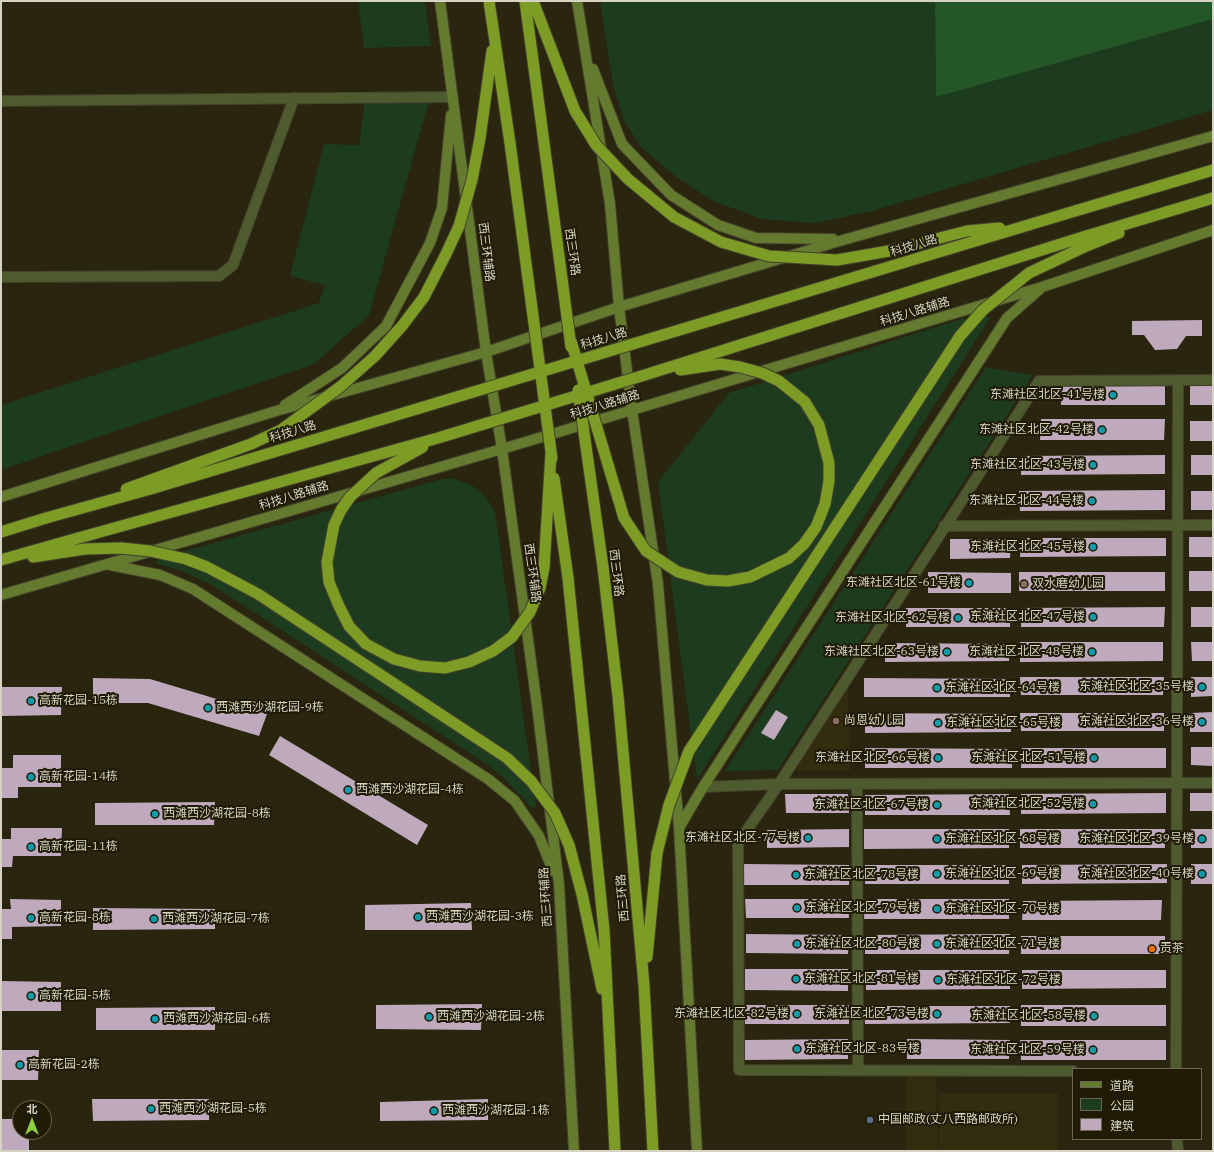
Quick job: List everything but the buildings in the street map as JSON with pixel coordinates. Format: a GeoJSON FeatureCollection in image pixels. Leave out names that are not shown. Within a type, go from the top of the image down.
{"type":"FeatureCollection","features":[{"type":"Feature","properties":{"kind":"highway","name":"西三环路"},"geometry":{"type":"LineString","coordinates":[[489,1],[510,143],[568,578],[604,930],[615,1151]]}},
{"type":"Feature","properties":{"kind":"highway","name":"西三环路"},"geometry":{"type":"LineString","coordinates":[[525,1],[603,567],[618,696],[644,985],[653,1151]]}},
{"type":"Feature","properties":{"kind":"highway"},"geometry":{"type":"LineString","coordinates":[[533,1],[575,111],[601,151],[628,179],[674,217],[721,242],[769,256],[837,260],[889,251],[967,231],[1025,226]]}},
{"type":"Feature","properties":{"kind":"highway"},"geometry":{"type":"LineString","coordinates":[[46,518],[251,444],[281,430],[340,387],[375,356],[402,326],[424,297],[458,226],[472,180],[480,138],[494,39]]}},
{"type":"Feature","properties":{"kind":"highway","name":"科技八路"},"geometry":{"type":"LineString","coordinates":[[1,532],[154,488],[1213,170]]}},
{"type":"Feature","properties":{"kind":"highway"},"geometry":{"type":"LineString","coordinates":[[1,561],[65,547],[438,438],[1083,242],[1213,198]]}},
{"type":"Feature","properties":{"kind":"highway"},"geometry":{"type":"LineString","coordinates":[[644,985],[657,853],[669,804],[690,751],[960,336],[983,310],[1029,273],[1083,242]]}},
{"type":"Feature","properties":{"kind":"highway"},"geometry":{"type":"LineString","coordinates":[[571,341],[624,518],[646,551],[678,572],[707,580],[728,581],[750,577],[789,558],[804,544],[816,526],[825,504],[829,481],[829,463],[821,431],[805,402],[779,381],[762,373],[740,367],[720,364],[648,374]]}},
{"type":"Feature","properties":{"kind":"highway"},"geometry":{"type":"LineString","coordinates":[[438,438],[376,472],[350,497],[341,510],[334,525],[327,562],[329,582],[349,626],[366,644],[394,659],[420,666],[445,668],[469,662],[493,651],[512,637],[530,612],[540,588],[544,568],[551,452]]}},
{"type":"Feature","properties":{"kind":"highway"},"geometry":{"type":"LineString","coordinates":[[65,547],[85,549],[120,548],[150,551],[186,559],[207,567],[258,594],[507,758],[531,781],[555,814],[569,845],[582,894],[609,1027]]}},
{"type":"Feature","properties":{"kind":"main road","name":"西三环辅路"},"geometry":{"type":"LineString","coordinates":[[440,1],[486,352],[502,449],[536,698],[559,884],[574,1151]]}},
{"type":"Feature","properties":{"kind":"main road"},"geometry":{"type":"LineString","coordinates":[[577,1],[610,204],[618,307],[658,584],[679,828],[697,1151]]}},
{"type":"Feature","properties":{"kind":"main road"},"geometry":{"type":"LineString","coordinates":[[586,51],[622,144],[671,195],[718,225],[756,238],[843,240]]}},
{"type":"Feature","properties":{"kind":"main road"},"geometry":{"type":"LineString","coordinates":[[276,411],[342,368],[386,326],[430,243],[442,208],[453,97]]}},
{"type":"Feature","properties":{"kind":"main road"},"geometry":{"type":"LineString","coordinates":[[1,497],[276,411],[486,352],[618,307],[843,240],[1213,136]]}},
{"type":"Feature","properties":{"kind":"main road","name":"科技八路辅路"},"geometry":{"type":"LineString","coordinates":[[1,596],[502,449],[1042,287],[1213,230]]}},
{"type":"Feature","properties":{"kind":"main road"},"geometry":{"type":"LineString","coordinates":[[679,828],[703,786],[1007,318],[1042,287]]}},
{"type":"Feature","properties":{"kind":"main road"},"geometry":{"type":"LineString","coordinates":[[108,564],[160,575],[193,589],[488,779],[515,801],[539,836],[559,884]]}},
{"type":"Feature","properties":{"kind":"street"},"geometry":{"type":"LineString","coordinates":[[1,101],[453,97]]}},
{"type":"Feature","properties":{"kind":"street"},"geometry":{"type":"LineString","coordinates":[[1,277],[218,276],[233,265],[294,98]]}},
{"type":"Feature","properties":{"kind":"street"},"geometry":{"type":"LineString","coordinates":[[1176,1068],[1178,380]]}},
{"type":"Feature","properties":{"kind":"street"},"geometry":{"type":"LineString","coordinates":[[1072,1071],[739,1070],[738,843],[779,784],[944,526],[1039,381],[1213,380]]}},
{"type":"Feature","properties":{"kind":"street"},"geometry":{"type":"LineString","coordinates":[[944,526],[1213,525]]}},
{"type":"Feature","properties":{"kind":"street"},"geometry":{"type":"LineString","coordinates":[[703,786],[779,784],[1213,783]]}},
{"type":"Feature","properties":{"kind":"street"},"geometry":{"type":"LineString","coordinates":[[857,784],[858,1070]]}},
{"type":"Feature","properties":{"kind":"street"},"geometry":{"type":"LineString","coordinates":[[1177,1140],[1178,1151]]}},
{"type":"Feature","properties":{"kind":"shaded area","name":"尚恩幼儿园"},"geometry":{"type":"Polygon","coordinates":[[[848,685],[850,771],[797,771],[798,757],[848,685]]]}},
{"type":"Feature","properties":{"kind":"shaded area"},"geometry":{"type":"Polygon","coordinates":[[[906,1077],[936,1077],[938,1151],[906,1151],[906,1077]]]}},
{"type":"Feature","properties":{"kind":"shaded area"},"geometry":{"type":"Polygon","coordinates":[[[939,1093],[1058,1093],[1058,1151],[939,1151],[939,1093]]]}},
{"type":"Feature","properties":{"kind":"green space"},"geometry":{"type":"Polygon","coordinates":[[[358,1],[425,1],[431,46],[364,48],[358,1]]]}},
{"type":"Feature","properties":{"kind":"green space"},"geometry":{"type":"Polygon","coordinates":[[[600,1],[935,1],[936,97],[1213,19],[1213,110],[872,211],[816,223],[762,219],[713,201],[675,176],[642,148],[624,121],[613,85],[600,1]]]}},
{"type":"Feature","properties":{"kind":"green space"},"geometry":{"type":"Polygon","coordinates":[[[935,1],[1213,1],[1213,19],[936,97],[935,1]]]}},
{"type":"Feature","properties":{"kind":"green space"},"geometry":{"type":"Polygon","coordinates":[[[430,97],[369,315],[314,364],[1,470],[1,405],[319,303],[325,285],[290,276],[324,144],[359,145],[365,99],[430,97]]]}},
{"type":"Feature","properties":{"kind":"green space"},"geometry":{"type":"Polygon","coordinates":[[[983,315],[990,318],[697,780],[658,482],[729,393],[958,320],[983,315]]]}},
{"type":"Feature","properties":{"kind":"green space"},"geometry":{"type":"Polygon","coordinates":[[[986,367],[1033,375],[778,770],[725,771],[986,367]]]}},
{"type":"Feature","properties":{"kind":"green space"},"geometry":{"type":"Polygon","coordinates":[[[452,478],[471,485],[481,492],[495,512],[536,807],[532,808],[504,778],[485,763],[212,585],[182,571],[155,563],[160,558],[442,479],[452,478]]]}},
{"type":"Feature","properties":{"kind":"place","name":"东滩社区北区-41号楼"},"geometry":{"type":"Point","coordinates":[1113,395]}},
{"type":"Feature","properties":{"kind":"place","name":"东滩社区北区-42号楼"},"geometry":{"type":"Point","coordinates":[1102,430]}},
{"type":"Feature","properties":{"kind":"place","name":"东滩社区北区-43号楼"},"geometry":{"type":"Point","coordinates":[1093,465]}},
{"type":"Feature","properties":{"kind":"place","name":"东滩社区北区-44号楼"},"geometry":{"type":"Point","coordinates":[1092,501]}},
{"type":"Feature","properties":{"kind":"place","name":"东滩社区北区-45号楼"},"geometry":{"type":"Point","coordinates":[1093,547]}},
{"type":"Feature","properties":{"kind":"place","name":"东滩社区北区-61号楼"},"geometry":{"type":"Point","coordinates":[969,583]}},
{"type":"Feature","properties":{"kind":"place","name":"双水磨幼儿园"},"geometry":{"type":"Point","coordinates":[1024,584]}},
{"type":"Feature","properties":{"kind":"place","name":"东滩社区北区-47号楼"},"geometry":{"type":"Point","coordinates":[1093,617]}},
{"type":"Feature","properties":{"kind":"place","name":"东滩社区北区-62号楼"},"geometry":{"type":"Point","coordinates":[958,618]}},
{"type":"Feature","properties":{"kind":"place","name":"东滩社区北区-63号楼"},"geometry":{"type":"Point","coordinates":[947,652]}},
{"type":"Feature","properties":{"kind":"place","name":"东滩社区北区-48号楼"},"geometry":{"type":"Point","coordinates":[1092,652]}},
{"type":"Feature","properties":{"kind":"place","name":"东滩社区北区-35号楼"},"geometry":{"type":"Point","coordinates":[1202,687]}},
{"type":"Feature","properties":{"kind":"place","name":"东滩社区北区-64号楼"},"geometry":{"type":"Point","coordinates":[937,688]}},
{"type":"Feature","properties":{"kind":"place","name":"高新花园-15栋"},"geometry":{"type":"Point","coordinates":[31,701]}},
{"type":"Feature","properties":{"kind":"place","name":"西滩西沙湖花园-9栋"},"geometry":{"type":"Point","coordinates":[208,708]}},
{"type":"Feature","properties":{"kind":"place","name":"尚恩幼儿园"},"geometry":{"type":"Point","coordinates":[836,721]}},
{"type":"Feature","properties":{"kind":"place","name":"东滩社区北区-36号楼"},"geometry":{"type":"Point","coordinates":[1202,722]}},
{"type":"Feature","properties":{"kind":"place","name":"东滩社区北区-65号楼"},"geometry":{"type":"Point","coordinates":[938,723]}},
{"type":"Feature","properties":{"kind":"place","name":"东滩社区北区-66号楼"},"geometry":{"type":"Point","coordinates":[938,758]}},
{"type":"Feature","properties":{"kind":"place","name":"东滩社区北区-51号楼"},"geometry":{"type":"Point","coordinates":[1094,758]}},
{"type":"Feature","properties":{"kind":"place","name":"高新花园-14栋"},"geometry":{"type":"Point","coordinates":[31,777]}},
{"type":"Feature","properties":{"kind":"place","name":"西滩西沙湖花园-4栋"},"geometry":{"type":"Point","coordinates":[348,790]}},
{"type":"Feature","properties":{"kind":"place","name":"东滩社区北区-52号楼"},"geometry":{"type":"Point","coordinates":[1093,804]}},
{"type":"Feature","properties":{"kind":"place","name":"东滩社区北区-67号楼"},"geometry":{"type":"Point","coordinates":[937,805]}},
{"type":"Feature","properties":{"kind":"place","name":"西滩西沙湖花园-8栋"},"geometry":{"type":"Point","coordinates":[155,814]}},
{"type":"Feature","properties":{"kind":"place","name":"东滩社区北区-77号楼"},"geometry":{"type":"Point","coordinates":[808,838]}},
{"type":"Feature","properties":{"kind":"place","name":"东滩社区北区-68号楼"},"geometry":{"type":"Point","coordinates":[937,839]}},
{"type":"Feature","properties":{"kind":"place","name":"东滩社区北区-39号楼"},"geometry":{"type":"Point","coordinates":[1202,839]}},
{"type":"Feature","properties":{"kind":"place","name":"高新花园-11栋"},"geometry":{"type":"Point","coordinates":[31,847]}},
{"type":"Feature","properties":{"kind":"place","name":"东滩社区北区-69号楼"},"geometry":{"type":"Point","coordinates":[937,874]}},
{"type":"Feature","properties":{"kind":"place","name":"东滩社区北区-40号楼"},"geometry":{"type":"Point","coordinates":[1202,874]}},
{"type":"Feature","properties":{"kind":"place","name":"东滩社区北区-78号楼"},"geometry":{"type":"Point","coordinates":[796,875]}},
{"type":"Feature","properties":{"kind":"place","name":"东滩社区北区-79号楼"},"geometry":{"type":"Point","coordinates":[797,908]}},
{"type":"Feature","properties":{"kind":"place","name":"东滩社区北区-70号楼"},"geometry":{"type":"Point","coordinates":[937,909]}},
{"type":"Feature","properties":{"kind":"place","name":"西滩西沙湖花园-3栋"},"geometry":{"type":"Point","coordinates":[418,917]}},
{"type":"Feature","properties":{"kind":"place","name":"高新花园-8栋"},"geometry":{"type":"Point","coordinates":[31,918]}},
{"type":"Feature","properties":{"kind":"place","name":"西滩西沙湖花园-7栋"},"geometry":{"type":"Point","coordinates":[154,919]}},
{"type":"Feature","properties":{"kind":"place","name":"东滩社区北区-80号楼"},"geometry":{"type":"Point","coordinates":[797,944]}},
{"type":"Feature","properties":{"kind":"place","name":"东滩社区北区-71号楼"},"geometry":{"type":"Point","coordinates":[937,944]}},
{"type":"Feature","properties":{"kind":"place","name":"贡茶"},"geometry":{"type":"Point","coordinates":[1152,949]}},
{"type":"Feature","properties":{"kind":"place","name":"东滩社区北区-81号楼"},"geometry":{"type":"Point","coordinates":[796,979]}},
{"type":"Feature","properties":{"kind":"place","name":"东滩社区北区-72号楼"},"geometry":{"type":"Point","coordinates":[938,980]}},
{"type":"Feature","properties":{"kind":"place","name":"高新花园-5栋"},"geometry":{"type":"Point","coordinates":[31,996]}},
{"type":"Feature","properties":{"kind":"place","name":"东滩社区北区-82号楼"},"geometry":{"type":"Point","coordinates":[797,1014]}},
{"type":"Feature","properties":{"kind":"place","name":"东滩社区北区-73号楼"},"geometry":{"type":"Point","coordinates":[937,1014]}},
{"type":"Feature","properties":{"kind":"place","name":"东滩社区北区-58号楼"},"geometry":{"type":"Point","coordinates":[1094,1016]}},
{"type":"Feature","properties":{"kind":"place","name":"西滩西沙湖花园-2栋"},"geometry":{"type":"Point","coordinates":[429,1017]}},
{"type":"Feature","properties":{"kind":"place","name":"西滩西沙湖花园-6栋"},"geometry":{"type":"Point","coordinates":[155,1019]}},
{"type":"Feature","properties":{"kind":"place","name":"东滩社区北区-83号楼"},"geometry":{"type":"Point","coordinates":[797,1049]}},
{"type":"Feature","properties":{"kind":"place","name":"东滩社区北区-59号楼"},"geometry":{"type":"Point","coordinates":[1093,1050]}},
{"type":"Feature","properties":{"kind":"place","name":"高新花园-2栋"},"geometry":{"type":"Point","coordinates":[20,1065]}},
{"type":"Feature","properties":{"kind":"place","name":"西滩西沙湖花园-5栋"},"geometry":{"type":"Point","coordinates":[151,1109]}},
{"type":"Feature","properties":{"kind":"place","name":"西滩西沙湖花园-1栋"},"geometry":{"type":"Point","coordinates":[434,1111]}},
{"type":"Feature","properties":{"kind":"place","name":"中国邮政(丈八西路邮政所)"},"geometry":{"type":"Point","coordinates":[870,1120]}}]}
